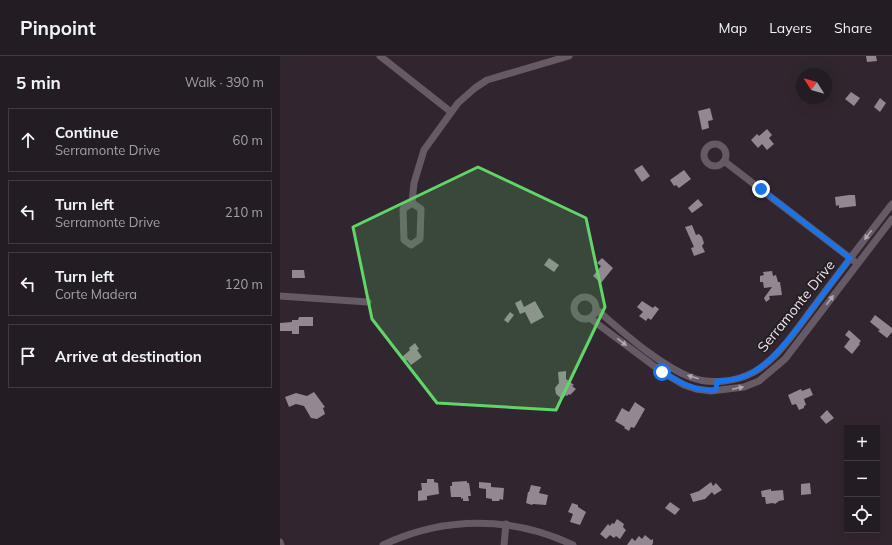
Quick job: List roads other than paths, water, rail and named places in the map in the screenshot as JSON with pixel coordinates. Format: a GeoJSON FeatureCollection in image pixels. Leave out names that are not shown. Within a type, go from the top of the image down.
{"type":"FeatureCollection","features":[{"type":"Feature","properties":{"kind":"street"},"geometry":{"type":"LineString","coordinates":[[380,56],[452,112]]}},
{"type":"Feature","properties":{"kind":"street"},"geometry":{"type":"LineString","coordinates":[[412,203],[414,183],[424,150],[458,103],[487,80],[569,56]]}},
{"type":"Feature","properties":{"kind":"street"},"geometry":{"type":"LineString","coordinates":[[724,161],[858,264]]}},
{"type":"Feature","properties":{"kind":"street"},"geometry":{"type":"LineString","coordinates":[[412,203],[421,209],[420,239],[411,245],[404,240],[403,209],[412,203]]}},
{"type":"Feature","properties":{"kind":"street","name":"Serramonte Drive"},"geometry":{"type":"LineString","coordinates":[[892,204],[792,335],[773,357],[754,372],[740,378],[725,381],[707,381],[691,377],[674,369],[646,350],[597,310],[595,303],[590,298],[582,298],[576,302],[574,309],[577,316],[584,320],[591,318],[662,372],[684,385],[696,389],[716,390],[744,386],[759,381],[785,359],[892,219]]}},
{"type":"Feature","properties":{"kind":"street"},"geometry":{"type":"LineString","coordinates":[[280,296],[368,302]]}},
{"type":"Feature","properties":{"kind":"street"},"geometry":{"type":"LineString","coordinates":[[591,318],[597,310]]}},
{"type":"Feature","properties":{"kind":"street"},"geometry":{"type":"LineString","coordinates":[[792,335],[799,341]]}},
{"type":"Feature","properties":{"kind":"street"},"geometry":{"type":"LineString","coordinates":[[641,356],[646,350]]}},
{"type":"Feature","properties":{"kind":"street"},"geometry":{"type":"LineString","coordinates":[[716,390],[717,381]]}},
{"type":"Feature","properties":{"kind":"street"},"geometry":{"type":"LineString","coordinates":[[382,545],[411,533],[440,526],[469,523],[506,524],[542,532],[573,545]]}},
{"type":"Feature","properties":{"kind":"street"},"geometry":{"type":"LineString","coordinates":[[504,545],[506,524]]}}]}
